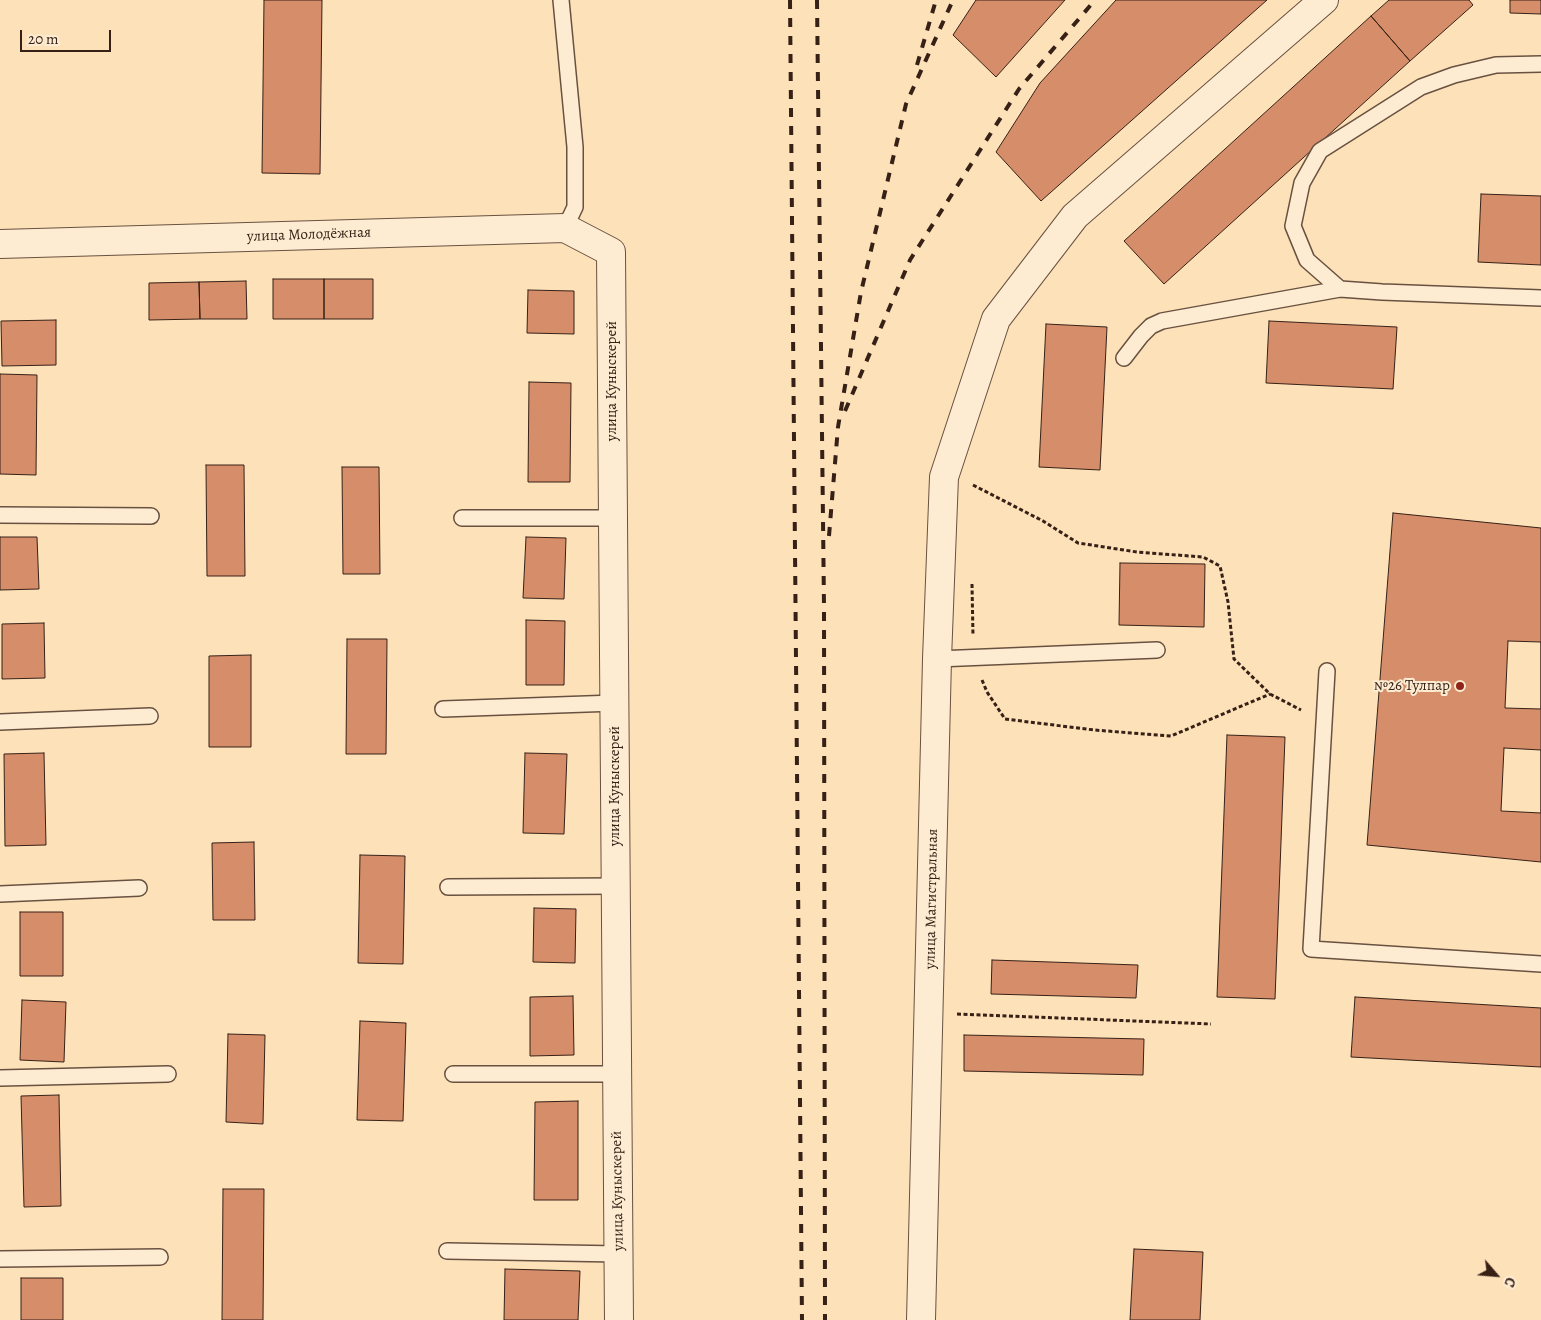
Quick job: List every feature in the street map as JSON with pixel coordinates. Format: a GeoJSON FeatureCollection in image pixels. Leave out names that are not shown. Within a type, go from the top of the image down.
{"type":"FeatureCollection","features":[{"type":"Feature","properties":{"kind":"street","name":"улица Магистральная"},"geometry":{"type":"LineString","coordinates":[[921,1320],[937,659],[944,477],[996,318],[1075,216],[1324,0]]}},
{"type":"Feature","properties":{"kind":"street","name":"улица Молодёжная"},"geometry":{"type":"LineString","coordinates":[[0,244],[565,228],[611,252]]}},
{"type":"Feature","properties":{"kind":"street","name":"улица Куныскерей"},"geometry":{"type":"LineString","coordinates":[[611,252],[620,1320]]}},
{"type":"Feature","properties":{"kind":"lane"},"geometry":{"type":"LineString","coordinates":[[562,0],[575,147],[575,207],[565,228]]}},
{"type":"Feature","properties":{"kind":"lane"},"geometry":{"type":"LineString","coordinates":[[1340,289],[1307,260],[1294,226],[1302,183],[1320,151],[1421,87],[1454,75],[1496,65],[1541,64]]}},
{"type":"Feature","properties":{"kind":"lane"},"geometry":{"type":"LineString","coordinates":[[1124,358],[1151,326],[1162,321],[1340,289],[1541,298]]}},
{"type":"Feature","properties":{"kind":"lane"},"geometry":{"type":"LineString","coordinates":[[0,515],[151,516]]}},
{"type":"Feature","properties":{"kind":"lane"},"geometry":{"type":"LineString","coordinates":[[462,518],[613,518]]}},
{"type":"Feature","properties":{"kind":"lane"},"geometry":{"type":"LineString","coordinates":[[937,659],[1158,650]]}},
{"type":"Feature","properties":{"kind":"lane"},"geometry":{"type":"LineString","coordinates":[[1327,671],[1311,949],[1541,964]]}},
{"type":"Feature","properties":{"kind":"lane"},"geometry":{"type":"LineString","coordinates":[[443,709],[615,703]]}},
{"type":"Feature","properties":{"kind":"lane"},"geometry":{"type":"LineString","coordinates":[[0,722],[150,716]]}},
{"type":"Feature","properties":{"kind":"lane"},"geometry":{"type":"LineString","coordinates":[[448,887],[616,886]]}},
{"type":"Feature","properties":{"kind":"lane"},"geometry":{"type":"LineString","coordinates":[[0,894],[139,888]]}},
{"type":"Feature","properties":{"kind":"lane"},"geometry":{"type":"LineString","coordinates":[[0,1078],[168,1074]]}},
{"type":"Feature","properties":{"kind":"lane"},"geometry":{"type":"LineString","coordinates":[[453,1074],[617,1074]]}},
{"type":"Feature","properties":{"kind":"lane"},"geometry":{"type":"LineString","coordinates":[[447,1251],[619,1254]]}},
{"type":"Feature","properties":{"kind":"lane"},"geometry":{"type":"LineString","coordinates":[[0,1259],[160,1257]]}},
{"type":"Feature","properties":{"kind":"path"},"geometry":{"type":"LineString","coordinates":[[944,477],[970,484],[1043,521],[1078,543],[1137,552],[1203,557],[1220,566],[1228,602],[1234,659],[1270,694],[1324,721]]}},
{"type":"Feature","properties":{"kind":"path"},"geometry":{"type":"LineString","coordinates":[[929,1013],[1211,1024]]}},
{"type":"Feature","properties":{"kind":"building"},"geometry":{"type":"Polygon","coordinates":[[[264,0],[322,0],[320,174],[262,173],[264,0]]]}},
{"type":"Feature","properties":{"kind":"building"},"geometry":{"type":"Polygon","coordinates":[[[976,0],[1065,0],[996,77],[953,35],[976,0]]]}},
{"type":"Feature","properties":{"kind":"building"},"geometry":{"type":"Polygon","coordinates":[[[1116,0],[1267,0],[1041,201],[996,152],[1040,83],[1116,0]]]}},
{"type":"Feature","properties":{"kind":"building"},"geometry":{"type":"Polygon","coordinates":[[[1389,0],[1469,0],[1473,5],[1410,61],[1371,16],[1389,0]]]}},
{"type":"Feature","properties":{"kind":"building"},"geometry":{"type":"Polygon","coordinates":[[[1510,0],[1541,0],[1541,14],[1510,13],[1510,0]]]}},
{"type":"Feature","properties":{"kind":"building"},"geometry":{"type":"Polygon","coordinates":[[[1371,16],[1410,61],[1164,284],[1124,241],[1371,16]]]}},
{"type":"Feature","properties":{"kind":"building"},"geometry":{"type":"Polygon","coordinates":[[[1481,194],[1541,196],[1541,265],[1478,262],[1481,194]]]}},
{"type":"Feature","properties":{"kind":"building"},"geometry":{"type":"Polygon","coordinates":[[[273,279],[324,279],[324,319],[273,319],[273,279]]]}},
{"type":"Feature","properties":{"kind":"building"},"geometry":{"type":"Polygon","coordinates":[[[324,279],[373,279],[373,319],[324,319],[324,279]]]}},
{"type":"Feature","properties":{"kind":"building"},"geometry":{"type":"Polygon","coordinates":[[[246,281],[247,319],[200,319],[199,282],[246,281]]]}},
{"type":"Feature","properties":{"kind":"building"},"geometry":{"type":"Polygon","coordinates":[[[199,282],[200,319],[149,320],[149,283],[199,282]]]}},
{"type":"Feature","properties":{"kind":"building"},"geometry":{"type":"Polygon","coordinates":[[[528,290],[574,291],[574,334],[527,333],[528,290]]]}},
{"type":"Feature","properties":{"kind":"building"},"geometry":{"type":"Polygon","coordinates":[[[56,320],[56,365],[2,366],[1,321],[56,320]]]}},
{"type":"Feature","properties":{"kind":"building"},"geometry":{"type":"Polygon","coordinates":[[[1269,321],[1397,327],[1393,389],[1266,383],[1269,321]]]}},
{"type":"Feature","properties":{"kind":"building"},"geometry":{"type":"Polygon","coordinates":[[[1046,324],[1107,327],[1100,470],[1039,467],[1046,324]]]}},
{"type":"Feature","properties":{"kind":"building"},"geometry":{"type":"Polygon","coordinates":[[[0,374],[37,375],[36,475],[0,474],[0,374]]]}},
{"type":"Feature","properties":{"kind":"building"},"geometry":{"type":"Polygon","coordinates":[[[529,382],[571,383],[570,482],[528,482],[529,382]]]}},
{"type":"Feature","properties":{"kind":"building"},"geometry":{"type":"Polygon","coordinates":[[[206,465],[244,465],[245,576],[207,576],[206,465]]]}},
{"type":"Feature","properties":{"kind":"building"},"geometry":{"type":"Polygon","coordinates":[[[342,467],[379,467],[380,574],[343,574],[342,467]]]}},
{"type":"Feature","properties":{"kind":"building","name":"№26 Тулпар"},"geometry":{"type":"Polygon","coordinates":[[[1393,513],[1541,528],[1541,862],[1367,845],[1393,513]]]}},
{"type":"Feature","properties":{"kind":"building"},"geometry":{"type":"Polygon","coordinates":[[[0,537],[37,537],[39,589],[0,590],[0,537]]]}},
{"type":"Feature","properties":{"kind":"building"},"geometry":{"type":"Polygon","coordinates":[[[526,537],[566,538],[564,599],[523,598],[526,537]]]}},
{"type":"Feature","properties":{"kind":"building"},"geometry":{"type":"Polygon","coordinates":[[[1120,563],[1205,564],[1204,627],[1119,625],[1120,563]]]}},
{"type":"Feature","properties":{"kind":"building"},"geometry":{"type":"Polygon","coordinates":[[[526,620],[565,621],[564,685],[526,685],[526,620]]]}},
{"type":"Feature","properties":{"kind":"building"},"geometry":{"type":"Polygon","coordinates":[[[44,623],[45,678],[2,679],[2,624],[44,623]]]}},
{"type":"Feature","properties":{"kind":"building"},"geometry":{"type":"Polygon","coordinates":[[[347,639],[387,639],[386,754],[346,754],[347,639]]]}},
{"type":"Feature","properties":{"kind":"building"},"geometry":{"type":"Polygon","coordinates":[[[1508,641],[1541,642],[1541,709],[1505,708],[1508,641]]]}},
{"type":"Feature","properties":{"kind":"building"},"geometry":{"type":"Polygon","coordinates":[[[251,655],[251,747],[209,747],[209,656],[251,655]]]}},
{"type":"Feature","properties":{"kind":"building"},"geometry":{"type":"Polygon","coordinates":[[[1227,735],[1285,737],[1275,999],[1217,997],[1227,735]]]}},
{"type":"Feature","properties":{"kind":"building"},"geometry":{"type":"Polygon","coordinates":[[[1504,748],[1541,750],[1541,813],[1501,811],[1504,748]]]}},
{"type":"Feature","properties":{"kind":"building"},"geometry":{"type":"Polygon","coordinates":[[[44,753],[46,845],[5,846],[4,754],[44,753]]]}},
{"type":"Feature","properties":{"kind":"building"},"geometry":{"type":"Polygon","coordinates":[[[525,753],[567,754],[564,834],[523,833],[525,753]]]}},
{"type":"Feature","properties":{"kind":"building"},"geometry":{"type":"Polygon","coordinates":[[[254,842],[255,920],[213,920],[212,843],[254,842]]]}},
{"type":"Feature","properties":{"kind":"building"},"geometry":{"type":"Polygon","coordinates":[[[360,855],[405,856],[403,964],[358,963],[360,855]]]}},
{"type":"Feature","properties":{"kind":"building"},"geometry":{"type":"Polygon","coordinates":[[[534,908],[576,909],[575,963],[533,962],[534,908]]]}},
{"type":"Feature","properties":{"kind":"building"},"geometry":{"type":"Polygon","coordinates":[[[20,912],[63,912],[63,976],[20,976],[20,912]]]}},
{"type":"Feature","properties":{"kind":"building"},"geometry":{"type":"Polygon","coordinates":[[[992,960],[1138,965],[1136,998],[991,994],[992,960]]]}},
{"type":"Feature","properties":{"kind":"building"},"geometry":{"type":"Polygon","coordinates":[[[573,996],[574,1055],[530,1056],[530,997],[573,996]]]}},
{"type":"Feature","properties":{"kind":"building"},"geometry":{"type":"Polygon","coordinates":[[[1355,997],[1541,1008],[1541,1067],[1351,1057],[1355,997]]]}},
{"type":"Feature","properties":{"kind":"building"},"geometry":{"type":"Polygon","coordinates":[[[22,1000],[66,1002],[64,1062],[20,1060],[22,1000]]]}},
{"type":"Feature","properties":{"kind":"building"},"geometry":{"type":"Polygon","coordinates":[[[360,1021],[406,1023],[403,1121],[357,1120],[360,1021]]]}},
{"type":"Feature","properties":{"kind":"building"},"geometry":{"type":"Polygon","coordinates":[[[228,1034],[265,1035],[263,1124],[226,1122],[228,1034]]]}},
{"type":"Feature","properties":{"kind":"building"},"geometry":{"type":"Polygon","coordinates":[[[964,1035],[1144,1039],[1143,1075],[964,1071],[964,1035]]]}},
{"type":"Feature","properties":{"kind":"building"},"geometry":{"type":"Polygon","coordinates":[[[59,1095],[61,1206],[24,1207],[21,1096],[59,1095]]]}},
{"type":"Feature","properties":{"kind":"building"},"geometry":{"type":"Polygon","coordinates":[[[578,1101],[578,1200],[534,1200],[535,1102],[578,1101]]]}},
{"type":"Feature","properties":{"kind":"building"},"geometry":{"type":"Polygon","coordinates":[[[223,1189],[264,1189],[263,1320],[222,1320],[223,1189]]]}},
{"type":"Feature","properties":{"kind":"building"},"geometry":{"type":"Polygon","coordinates":[[[1134,1249],[1203,1252],[1200,1320],[1130,1320],[1134,1249]]]}},
{"type":"Feature","properties":{"kind":"building"},"geometry":{"type":"Polygon","coordinates":[[[505,1269],[580,1271],[578,1320],[504,1320],[505,1269]]]}},
{"type":"Feature","properties":{"kind":"building"},"geometry":{"type":"Polygon","coordinates":[[[21,1278],[63,1278],[63,1320],[21,1320],[21,1278]]]}},
{"type":"Feature","properties":{"kind":"railway"},"geometry":{"type":"LineString","coordinates":[[790,0],[802,1320]]}},
{"type":"Feature","properties":{"kind":"railway"},"geometry":{"type":"LineString","coordinates":[[817,0],[824,606],[825,1320]]}},
{"type":"Feature","properties":{"kind":"railway"},"geometry":{"type":"LineString","coordinates":[[917,65],[936,0]]}},
{"type":"Feature","properties":{"kind":"railway"},"geometry":{"type":"LineString","coordinates":[[829,536],[838,427],[861,292],[906,104],[953,0]]}},
{"type":"Feature","properties":{"kind":"railway"},"geometry":{"type":"LineString","coordinates":[[845,411],[910,260],[1019,89],[1095,0]]}},
{"type":"Feature","properties":{"kind":"place","name":"№26 Тулпар"},"geometry":{"type":"Point","coordinates":[1460,686]}}]}
